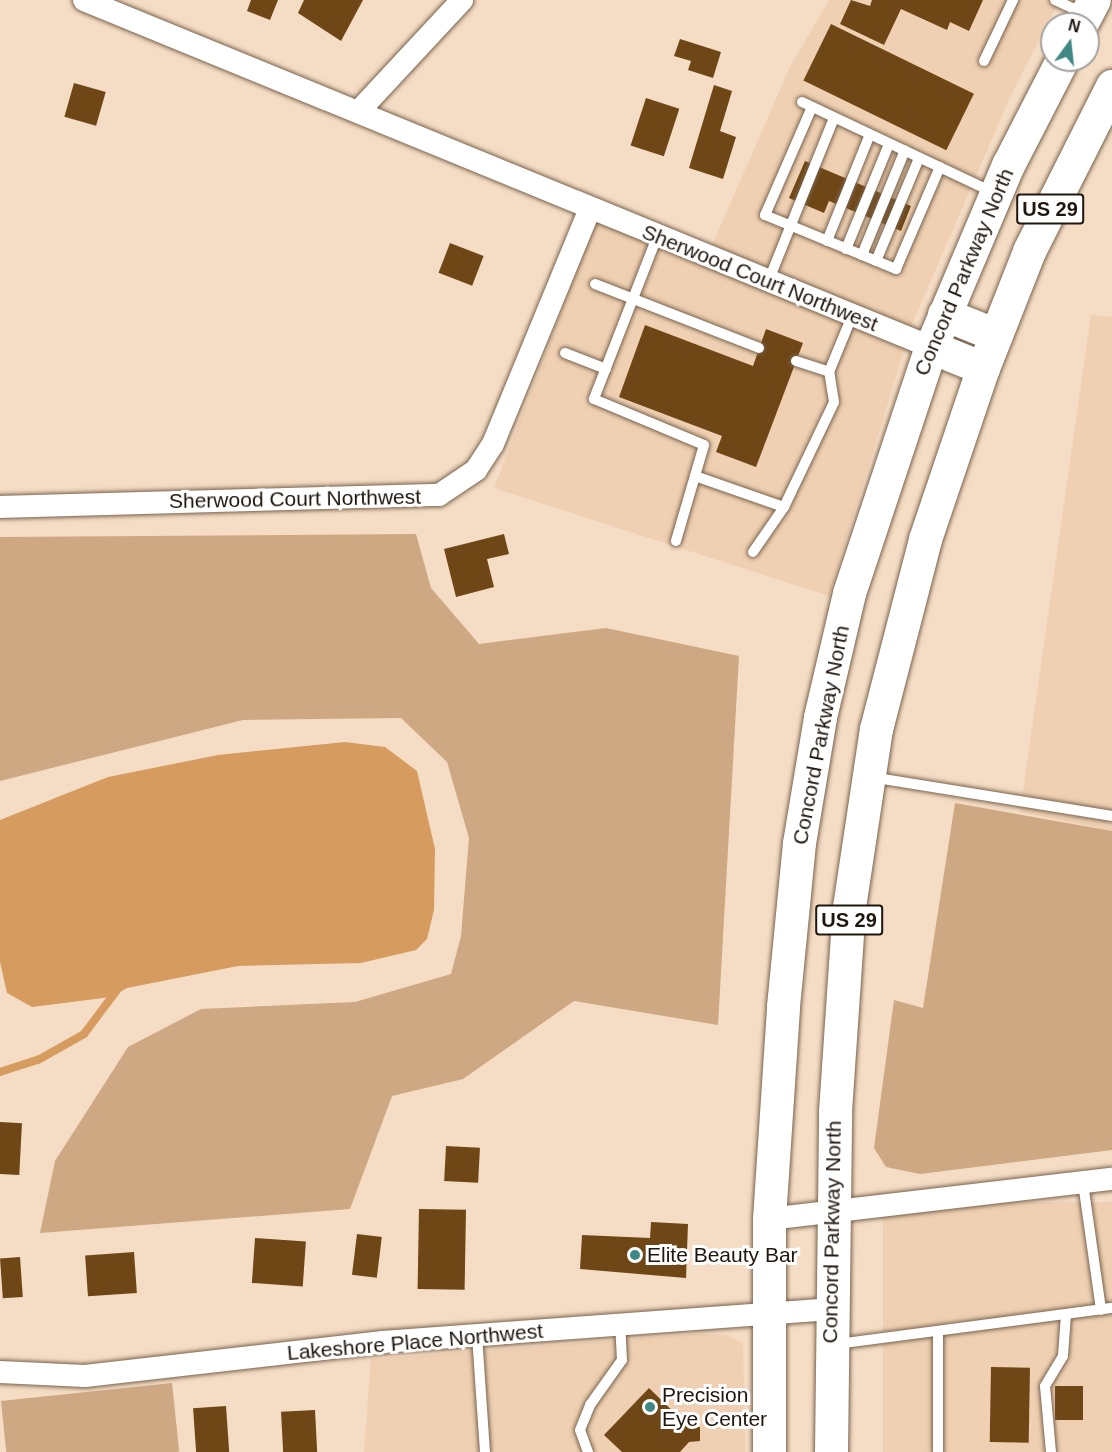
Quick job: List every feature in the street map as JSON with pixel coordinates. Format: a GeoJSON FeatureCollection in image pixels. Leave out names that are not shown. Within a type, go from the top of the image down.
{"type":"FeatureCollection","features":[{"type":"Feature","properties":{"kind":"highway","name":"Concord Parkway North"},"geometry":{"type":"LineString","coordinates":[[769,1452],[766,1315],[769,1219],[799,843],[820,717],[849,593],[931,347],[995,194],[1056,72]]}},
{"type":"Feature","properties":{"kind":"highway","name":"Concord Parkway North"},"geometry":{"type":"LineString","coordinates":[[831,1452],[832,1212],[849,907],[868,777],[899,626],[983,368],[1029,251],[1112,86]]}},
{"type":"Feature","properties":{"kind":"highway"},"geometry":{"type":"LineString","coordinates":[[944,314],[996,335]]}},
{"type":"Feature","properties":{"kind":"highway"},"geometry":{"type":"LineString","coordinates":[[931,347],[983,368]]}},
{"type":"Feature","properties":{"kind":"street","name":"Sherwood Court Northwest"},"geometry":{"type":"LineString","coordinates":[[84,0],[768,283],[931,347]]}},
{"type":"Feature","properties":{"kind":"street"},"geometry":{"type":"LineString","coordinates":[[358,112],[462,0]]}},
{"type":"Feature","properties":{"kind":"street","name":"Sherwood Court Northwest"},"geometry":{"type":"LineString","coordinates":[[0,507],[439,495],[476,471],[493,444],[590,208]]}},
{"type":"Feature","properties":{"kind":"street"},"geometry":{"type":"LineString","coordinates":[[769,1219],[1112,1179]]}},
{"type":"Feature","properties":{"kind":"street","name":"Lakeshore Place Northwest"},"geometry":{"type":"LineString","coordinates":[[0,1372],[86,1376],[477,1335],[830,1309]]}},
{"type":"Feature","properties":{"kind":"lane"},"geometry":{"type":"LineString","coordinates":[[984,61],[1013,0]]}},
{"type":"Feature","properties":{"kind":"lane"},"geometry":{"type":"LineString","coordinates":[[1055,0],[1085,12]]}},
{"type":"Feature","properties":{"kind":"lane"},"geometry":{"type":"LineString","coordinates":[[940,167],[896,269],[765,215],[807,105],[905,150],[919,158],[940,167],[995,194]]}},
{"type":"Feature","properties":{"kind":"lane"},"geometry":{"type":"LineString","coordinates":[[768,283],[834,117]]}},
{"type":"Feature","properties":{"kind":"lane"},"geometry":{"type":"LineString","coordinates":[[827,241],[870,134]]}},
{"type":"Feature","properties":{"kind":"lane"},"geometry":{"type":"LineString","coordinates":[[846,249],[890,144]]}},
{"type":"Feature","properties":{"kind":"lane"},"geometry":{"type":"LineString","coordinates":[[862,255],[905,150]]}},
{"type":"Feature","properties":{"kind":"lane"},"geometry":{"type":"LineString","coordinates":[[876,261],[919,158]]}},
{"type":"Feature","properties":{"kind":"lane"},"geometry":{"type":"LineString","coordinates":[[657,237],[594,399],[704,445],[676,542]]}},
{"type":"Feature","properties":{"kind":"lane"},"geometry":{"type":"LineString","coordinates":[[595,284],[759,348]]}},
{"type":"Feature","properties":{"kind":"lane"},"geometry":{"type":"LineString","coordinates":[[753,552],[784,507],[834,402],[829,372],[852,316]]}},
{"type":"Feature","properties":{"kind":"lane"},"geometry":{"type":"LineString","coordinates":[[565,353],[606,369]]}},
{"type":"Feature","properties":{"kind":"lane"},"geometry":{"type":"LineString","coordinates":[[796,361],[829,372]]}},
{"type":"Feature","properties":{"kind":"lane"},"geometry":{"type":"LineString","coordinates":[[695,476],[784,507]]}},
{"type":"Feature","properties":{"kind":"lane"},"geometry":{"type":"LineString","coordinates":[[868,777],[1112,816]]}},
{"type":"Feature","properties":{"kind":"lane"},"geometry":{"type":"LineString","coordinates":[[830,1345],[1107,1309],[1083,1183]]}},
{"type":"Feature","properties":{"kind":"lane"},"geometry":{"type":"LineString","coordinates":[[1051,1452],[1046,1386],[1063,1356],[1066,1314]]}},
{"type":"Feature","properties":{"kind":"lane"},"geometry":{"type":"LineString","coordinates":[[588,1452],[580,1430],[590,1405],[622,1360],[620,1326]]}},
{"type":"Feature","properties":{"kind":"lane"},"geometry":{"type":"LineString","coordinates":[[938,1331],[938,1452]]}},
{"type":"Feature","properties":{"kind":"lane"},"geometry":{"type":"LineString","coordinates":[[477,1335],[485,1452]]}},
{"type":"Feature","properties":{"kind":"shaded area"},"geometry":{"type":"Polygon","coordinates":[[[829,0],[1060,0],[1054,12],[1040,12],[1040,39],[1013,91],[912,324],[829,596],[494,488],[596,221],[704,264],[789,69],[829,0]]]}},
{"type":"Feature","properties":{"kind":"shaded area"},"geometry":{"type":"Polygon","coordinates":[[[1091,315],[1112,317],[1112,831],[1020,812],[1091,315]]]}},
{"type":"Feature","properties":{"kind":"shaded area"},"geometry":{"type":"Polygon","coordinates":[[[416,534],[431,588],[479,644],[606,628],[739,656],[718,1025],[574,1001],[463,1079],[392,1096],[350,1209],[40,1233],[55,1161],[128,1047],[201,1009],[355,1002],[451,974],[461,936],[469,838],[447,762],[401,718],[243,720],[0,781],[0,537],[416,534]]]}},
{"type":"Feature","properties":{"kind":"shaded area"},"geometry":{"type":"Polygon","coordinates":[[[345,742],[385,747],[417,771],[435,849],[434,910],[427,939],[416,950],[361,963],[238,966],[127,988],[111,997],[32,1007],[7,993],[0,962],[0,820],[108,777],[218,755],[345,742]]]}},
{"type":"Feature","properties":{"kind":"shaded area"},"geometry":{"type":"Polygon","coordinates":[[[955,803],[1112,831],[1112,1150],[920,1174],[886,1167],[874,1148],[894,1000],[923,1008],[955,803]]]}},
{"type":"Feature","properties":{"kind":"shaded area"},"geometry":{"type":"Polygon","coordinates":[[[883,1202],[1112,1202],[1112,1452],[883,1452],[883,1202]]]}},
{"type":"Feature","properties":{"kind":"shaded area"},"geometry":{"type":"Polygon","coordinates":[[[694,1334],[728,1335],[743,1344],[745,1452],[364,1452],[371,1359],[694,1334]]]}},
{"type":"Feature","properties":{"kind":"shaded area"},"geometry":{"type":"Polygon","coordinates":[[[172,1383],[179,1452],[6,1452],[1,1401],[172,1383]]]}},
{"type":"Feature","properties":{"kind":"building"},"geometry":{"type":"Polygon","coordinates":[[[251,0],[278,0],[270,20],[247,11],[251,0]]]}},
{"type":"Feature","properties":{"kind":"building"},"geometry":{"type":"Polygon","coordinates":[[[304,0],[363,0],[341,41],[298,13],[304,0]]]}},
{"type":"Feature","properties":{"kind":"building"},"geometry":{"type":"Polygon","coordinates":[[[851,0],[870,6],[872,0],[983,0],[969,31],[950,22],[947,30],[901,9],[884,45],[840,24],[851,0]]]}},
{"type":"Feature","properties":{"kind":"building"},"geometry":{"type":"Polygon","coordinates":[[[831,24],[974,94],[946,150],[803,81],[831,24]]]}},
{"type":"Feature","properties":{"kind":"building"},"geometry":{"type":"Polygon","coordinates":[[[680,39],[721,52],[713,78],[688,70],[691,61],[674,56],[680,39]]]}},
{"type":"Feature","properties":{"kind":"building"},"geometry":{"type":"Polygon","coordinates":[[[74,83],[106,92],[96,126],[64,117],[74,83]]]}},
{"type":"Feature","properties":{"kind":"building"},"geometry":{"type":"Polygon","coordinates":[[[714,85],[732,91],[720,131],[736,137],[723,179],[689,168],[714,85]]]}},
{"type":"Feature","properties":{"kind":"building"},"geometry":{"type":"Polygon","coordinates":[[[646,98],[679,109],[664,156],[631,146],[646,98]]]}},
{"type":"Feature","properties":{"kind":"building"},"geometry":{"type":"Polygon","coordinates":[[[805,161],[911,206],[901,231],[829,201],[824,213],[789,198],[805,161]]]}},
{"type":"Feature","properties":{"kind":"building"},"geometry":{"type":"Polygon","coordinates":[[[450,243],[484,256],[472,286],[439,273],[450,243]]]}},
{"type":"Feature","properties":{"kind":"building"},"geometry":{"type":"Polygon","coordinates":[[[645,325],[753,366],[766,329],[803,343],[756,467],[716,452],[722,436],[619,397],[645,325]]]}},
{"type":"Feature","properties":{"kind":"building"},"geometry":{"type":"Polygon","coordinates":[[[504,534],[509,554],[487,559],[494,587],[456,597],[444,549],[504,534]]]}},
{"type":"Feature","properties":{"kind":"building"},"geometry":{"type":"Polygon","coordinates":[[[0,1122],[22,1123],[19,1175],[0,1174],[0,1122]]]}},
{"type":"Feature","properties":{"kind":"building"},"geometry":{"type":"Polygon","coordinates":[[[446,1146],[480,1148],[478,1183],[444,1181],[446,1146]]]}},
{"type":"Feature","properties":{"kind":"building"},"geometry":{"type":"Polygon","coordinates":[[[419,1209],[466,1210],[465,1290],[418,1289],[419,1209]]]}},
{"type":"Feature","properties":{"kind":"building"},"geometry":{"type":"Polygon","coordinates":[[[651,1222],[688,1224],[686,1278],[580,1269],[582,1235],[650,1238],[651,1222]]]}},
{"type":"Feature","properties":{"kind":"building"},"geometry":{"type":"Polygon","coordinates":[[[357,1234],[382,1237],[377,1278],[352,1275],[357,1234]]]}},
{"type":"Feature","properties":{"kind":"building"},"geometry":{"type":"Polygon","coordinates":[[[255,1238],[306,1242],[303,1286],[252,1283],[255,1238]]]}},
{"type":"Feature","properties":{"kind":"building"},"geometry":{"type":"Polygon","coordinates":[[[134,1252],[137,1293],[88,1296],[85,1255],[134,1252]]]}},
{"type":"Feature","properties":{"kind":"building"},"geometry":{"type":"Polygon","coordinates":[[[20,1257],[23,1297],[3,1298],[0,1258],[20,1257]]]}},
{"type":"Feature","properties":{"kind":"building"},"geometry":{"type":"Polygon","coordinates":[[[991,1367],[1030,1368],[1029,1443],[990,1442],[991,1367]]]}},
{"type":"Feature","properties":{"kind":"building"},"geometry":{"type":"Polygon","coordinates":[[[1055,1386],[1083,1386],[1083,1420],[1055,1420],[1055,1386]]]}},
{"type":"Feature","properties":{"kind":"building","name":"Precision Eye Center"},"geometry":{"type":"Polygon","coordinates":[[[649,1388],[689,1427],[700,1427],[700,1441],[689,1442],[680,1452],[622,1452],[604,1435],[649,1388]]]}},
{"type":"Feature","properties":{"kind":"building"},"geometry":{"type":"Polygon","coordinates":[[[226,1406],[229,1452],[196,1452],[193,1408],[226,1406]]]}},
{"type":"Feature","properties":{"kind":"building"},"geometry":{"type":"Polygon","coordinates":[[[315,1410],[317,1452],[283,1452],[281,1412],[315,1410]]]}},
{"type":"Feature","properties":{"kind":"waterway"},"geometry":{"type":"LineString","coordinates":[[0,1072],[38,1060],[84,1034],[117,990]]}},
{"type":"Feature","properties":{"kind":"place","name":"Elite Beauty Bar"},"geometry":{"type":"Point","coordinates":[635,1255]}},
{"type":"Feature","properties":{"kind":"place","name":"Precision Eye Center"},"geometry":{"type":"Point","coordinates":[650,1407]}}]}
